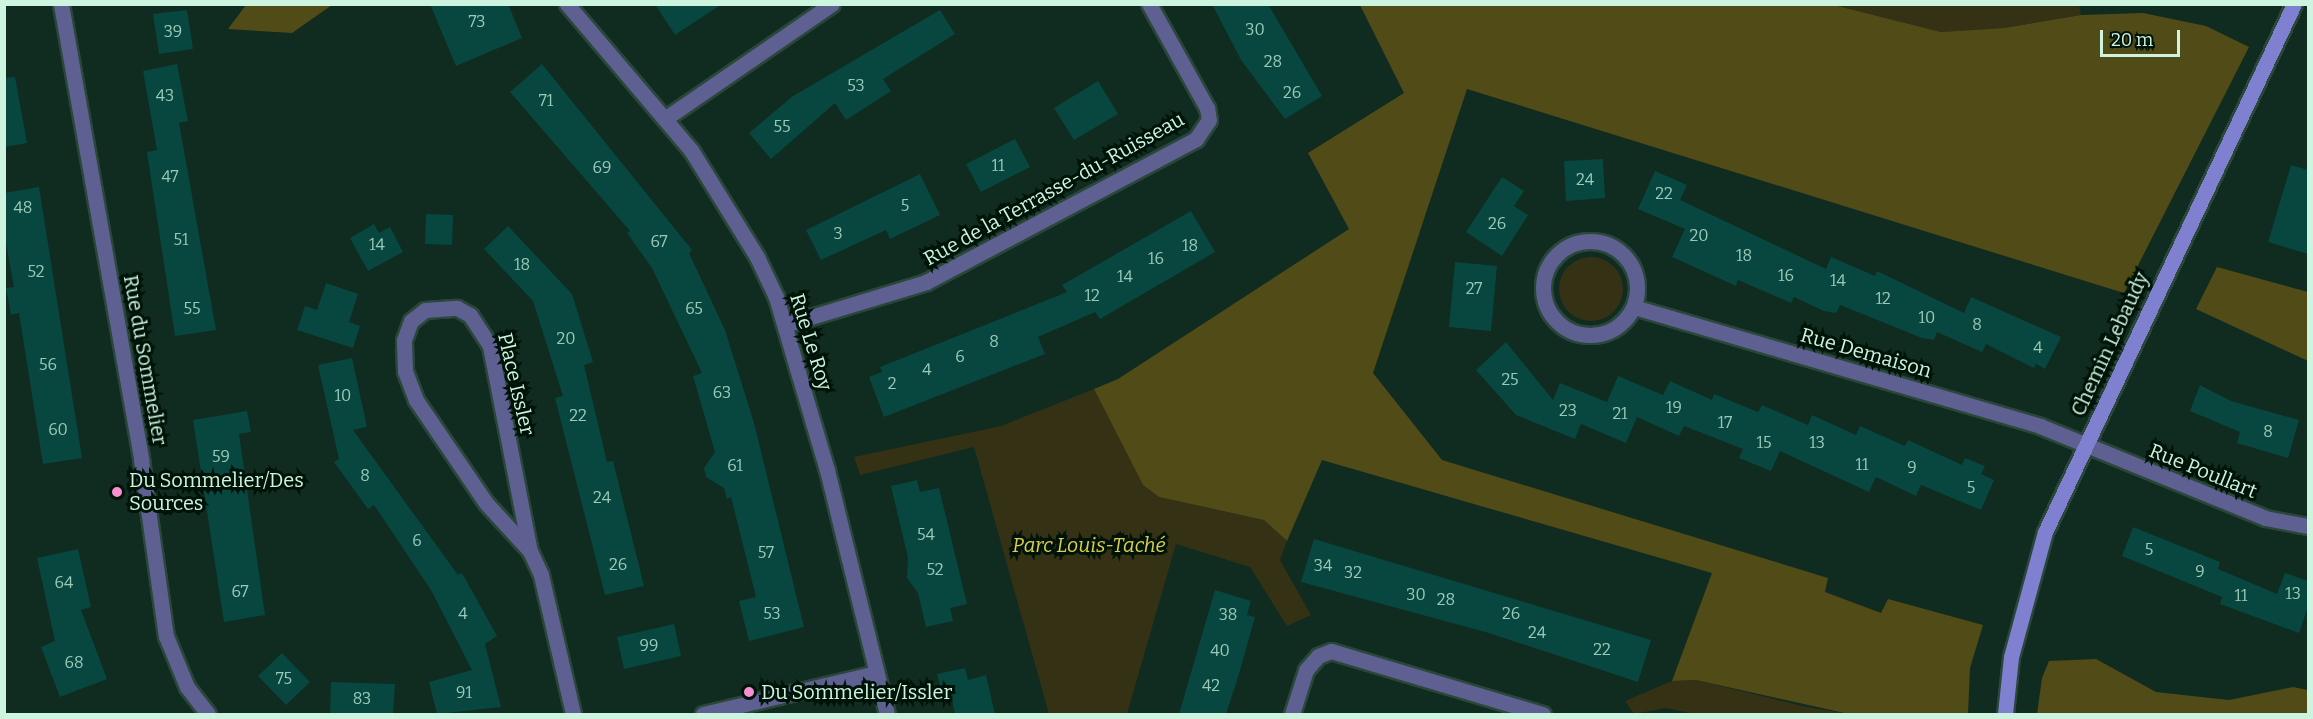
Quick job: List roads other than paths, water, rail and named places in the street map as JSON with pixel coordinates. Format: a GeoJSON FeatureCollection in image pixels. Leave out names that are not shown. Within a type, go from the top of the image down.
{"type":"FeatureCollection","features":[{"type":"Feature","properties":{"kind":"street","name":"Rue du Sommelier"},"geometry":{"type":"LineString","coordinates":[[61,4],[141,459],[166,636],[188,687],[208,714]]}},
{"type":"Feature","properties":{"kind":"street","name":"Rue Le Roy"},"geometry":{"type":"LineString","coordinates":[[567,4],[666,118],[713,183],[757,257],[788,324],[887,714]]}},
{"type":"Feature","properties":{"kind":"street"},"geometry":{"type":"LineString","coordinates":[[666,118],[832,4]]}},
{"type":"Feature","properties":{"kind":"street","name":"Rue de la Terrasse-du-Ruisseau"},"geometry":{"type":"LineString","coordinates":[[788,324],[926,282],[1196,139],[1209,120],[1207,108],[1149,4]]}},
{"type":"Feature","properties":{"kind":"street","name":"Chemin Lebaudy"},"geometry":{"type":"LineString","coordinates":[[2005,714],[2011,657],[2034,567],[2085,446],[2294,4]]}},
{"type":"Feature","properties":{"kind":"street"},"geometry":{"type":"LineString","coordinates":[[1582,241],[1609,245],[1632,265],[1638,282],[1634,307],[1620,325],[1601,335],[1571,332],[1554,318],[1546,304],[1545,273],[1566,248],[1582,241]]}},
{"type":"Feature","properties":{"kind":"street","name":"Rue Demaison"},"geometry":{"type":"LineString","coordinates":[[1634,307],[2040,426],[2085,446]]}},
{"type":"Feature","properties":{"kind":"street","name":"Place Issler"},"geometry":{"type":"LineString","coordinates":[[530,551],[486,503],[416,400],[405,371],[404,340],[411,321],[425,310],[457,308],[470,315],[490,346],[530,551],[541,575],[573,714]]}},
{"type":"Feature","properties":{"kind":"street","name":"Rue Poullart"},"geometry":{"type":"LineString","coordinates":[[2085,446],[2265,518],[2308,526]]}},
{"type":"Feature","properties":{"kind":"street"},"geometry":{"type":"LineString","coordinates":[[1293,714],[1306,670],[1318,656],[1331,651],[1543,714]]}},
{"type":"Feature","properties":{"kind":"street"},"geometry":{"type":"LineString","coordinates":[[703,714],[876,673]]}},
{"type":"Feature","properties":{"kind":"place","name":"Du Sommelier/Des Sources"},"geometry":{"type":"Point","coordinates":[117,492]}},
{"type":"Feature","properties":{"kind":"place","name":"Du Sommelier/Issler"},"geometry":{"type":"Point","coordinates":[749,692]}},
{"type":"Feature","properties":{"kind":"park label","name":"Parc Louis-Taché"},"geometry":{"type":"Point","coordinates":[1089,545]}}]}
